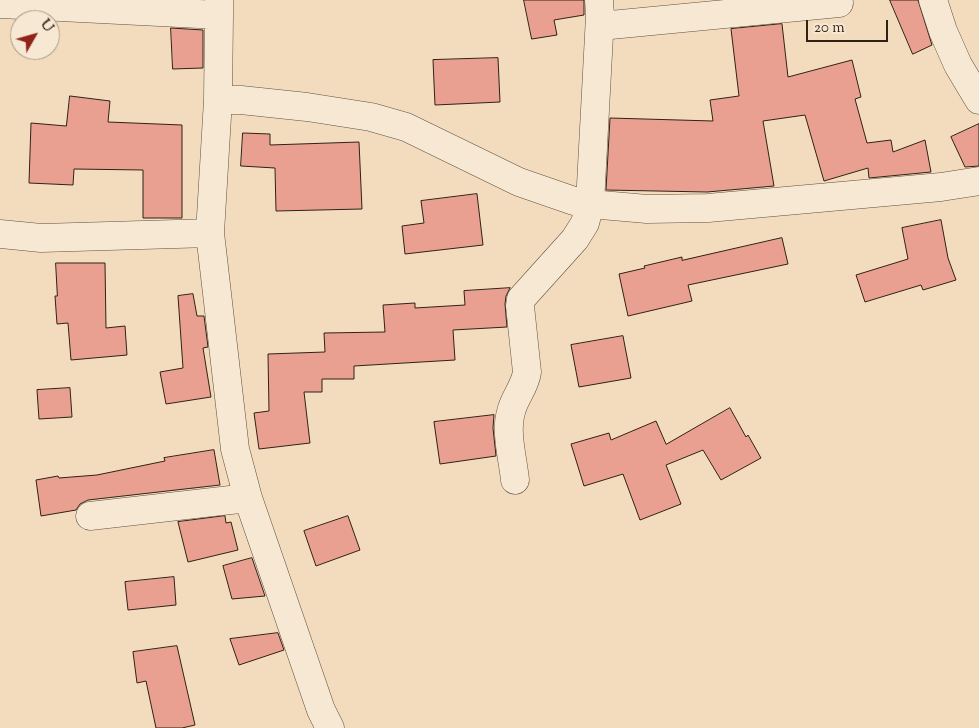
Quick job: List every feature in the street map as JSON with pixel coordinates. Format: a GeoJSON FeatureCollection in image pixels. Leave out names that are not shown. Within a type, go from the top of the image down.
{"type":"FeatureCollection","features":[{"type":"Feature","properties":{"kind":"street"},"geometry":{"type":"LineString","coordinates":[[933,0],[943,31],[958,65],[979,100]]}},
{"type":"Feature","properties":{"kind":"street"},"geometry":{"type":"LineString","coordinates":[[515,480],[509,421],[514,402],[526,380],[527,372],[520,306],[521,299],[575,239],[585,223],[590,204],[599,13],[839,3]]}},
{"type":"Feature","properties":{"kind":"street"},"geometry":{"type":"LineString","coordinates":[[0,4],[219,8],[218,100],[210,233],[235,449],[248,498],[321,710],[330,728]]}},
{"type":"Feature","properties":{"kind":"street"},"geometry":{"type":"LineString","coordinates":[[218,100],[307,107],[371,117],[406,127],[519,182],[574,201],[590,204],[646,209],[708,208],[931,188],[979,181]]}},
{"type":"Feature","properties":{"kind":"street"},"geometry":{"type":"LineString","coordinates":[[0,234],[41,238],[210,233]]}},
{"type":"Feature","properties":{"kind":"street"},"geometry":{"type":"LineString","coordinates":[[90,516],[248,498]]}},
{"type":"Feature","properties":{"kind":"building"},"geometry":{"type":"Polygon","coordinates":[[[524,0],[584,0],[584,15],[554,20],[557,35],[532,39],[524,0]]]}},
{"type":"Feature","properties":{"kind":"building"},"geometry":{"type":"Polygon","coordinates":[[[890,0],[918,0],[932,45],[913,54],[890,0]]]}},
{"type":"Feature","properties":{"kind":"building"},"geometry":{"type":"Polygon","coordinates":[[[782,24],[788,77],[852,60],[861,97],[855,99],[867,143],[891,140],[893,152],[925,140],[931,172],[869,178],[868,168],[824,181],[805,115],[763,121],[774,186],[707,192],[606,190],[610,118],[713,121],[710,100],[739,96],[731,29],[782,24]]]}},
{"type":"Feature","properties":{"kind":"building"},"geometry":{"type":"Polygon","coordinates":[[[171,28],[203,30],[203,68],[173,69],[171,28]]]}},
{"type":"Feature","properties":{"kind":"building"},"geometry":{"type":"Polygon","coordinates":[[[498,58],[500,102],[435,105],[433,60],[498,58]]]}},
{"type":"Feature","properties":{"kind":"building"},"geometry":{"type":"Polygon","coordinates":[[[70,96],[110,101],[108,122],[182,125],[182,218],[143,218],[143,170],[74,169],[73,185],[29,183],[31,123],[66,126],[70,96]]]}},
{"type":"Feature","properties":{"kind":"building"},"geometry":{"type":"Polygon","coordinates":[[[979,124],[979,166],[965,167],[951,137],[979,124]]]}},
{"type":"Feature","properties":{"kind":"building"},"geometry":{"type":"Polygon","coordinates":[[[243,133],[270,134],[270,145],[359,142],[362,209],[276,211],[275,168],[241,166],[243,133]]]}},
{"type":"Feature","properties":{"kind":"building"},"geometry":{"type":"Polygon","coordinates":[[[477,194],[483,245],[405,254],[402,226],[424,223],[421,201],[477,194]]]}},
{"type":"Feature","properties":{"kind":"building"},"geometry":{"type":"Polygon","coordinates":[[[941,220],[948,258],[956,280],[923,290],[921,285],[865,302],[856,275],[908,259],[902,228],[941,220]]]}},
{"type":"Feature","properties":{"kind":"building"},"geometry":{"type":"Polygon","coordinates":[[[782,238],[788,264],[688,285],[692,301],[628,316],[619,274],[682,257],[682,260],[782,238]]]}},
{"type":"Feature","properties":{"kind":"building"},"geometry":{"type":"Polygon","coordinates":[[[56,263],[105,263],[106,328],[125,326],[127,355],[71,360],[68,323],[57,324],[55,296],[57,296],[56,263]]]}},
{"type":"Feature","properties":{"kind":"building"},"geometry":{"type":"Polygon","coordinates":[[[510,288],[505,304],[507,327],[453,330],[455,360],[354,366],[354,379],[322,379],[322,392],[304,392],[310,443],[259,449],[254,413],[269,411],[268,354],[325,352],[324,333],[385,332],[383,305],[415,303],[415,308],[465,305],[464,291],[510,288]]]}},
{"type":"Feature","properties":{"kind":"building"},"geometry":{"type":"Polygon","coordinates":[[[193,294],[197,316],[204,316],[208,347],[203,348],[211,397],[166,404],[160,372],[183,368],[178,296],[193,294]]]}},
{"type":"Feature","properties":{"kind":"building"},"geometry":{"type":"Polygon","coordinates":[[[623,336],[631,378],[579,387],[571,345],[623,336]]]}},
{"type":"Feature","properties":{"kind":"building"},"geometry":{"type":"Polygon","coordinates":[[[70,388],[72,417],[39,419],[37,390],[70,388]]]}},
{"type":"Feature","properties":{"kind":"building"},"geometry":{"type":"Polygon","coordinates":[[[730,408],[746,437],[748,435],[761,458],[721,480],[703,450],[666,465],[681,504],[640,520],[623,474],[584,486],[571,444],[609,433],[611,440],[656,421],[666,444],[730,408]]]}},
{"type":"Feature","properties":{"kind":"building"},"geometry":{"type":"Polygon","coordinates":[[[494,415],[493,428],[496,456],[440,464],[434,422],[494,415]]]}},
{"type":"Feature","properties":{"kind":"building"},"geometry":{"type":"Polygon","coordinates":[[[214,450],[220,485],[88,500],[80,504],[76,510],[41,516],[36,480],[58,476],[59,478],[97,475],[165,461],[164,458],[214,450]]]}},
{"type":"Feature","properties":{"kind":"building"},"geometry":{"type":"Polygon","coordinates":[[[225,516],[226,523],[231,522],[238,550],[188,562],[178,522],[225,516]]]}},
{"type":"Feature","properties":{"kind":"building"},"geometry":{"type":"Polygon","coordinates":[[[348,516],[360,550],[316,566],[304,531],[348,516]]]}},
{"type":"Feature","properties":{"kind":"building"},"geometry":{"type":"Polygon","coordinates":[[[252,558],[265,596],[232,599],[223,566],[252,558]]]}},
{"type":"Feature","properties":{"kind":"building"},"geometry":{"type":"Polygon","coordinates":[[[174,577],[176,605],[128,610],[125,582],[174,577]]]}},
{"type":"Feature","properties":{"kind":"building"},"geometry":{"type":"Polygon","coordinates":[[[278,633],[284,650],[239,665],[230,639],[278,633]]]}},
{"type":"Feature","properties":{"kind":"building"},"geometry":{"type":"Polygon","coordinates":[[[177,646],[195,725],[182,728],[156,728],[146,681],[137,683],[133,652],[177,646]]]}}]}
